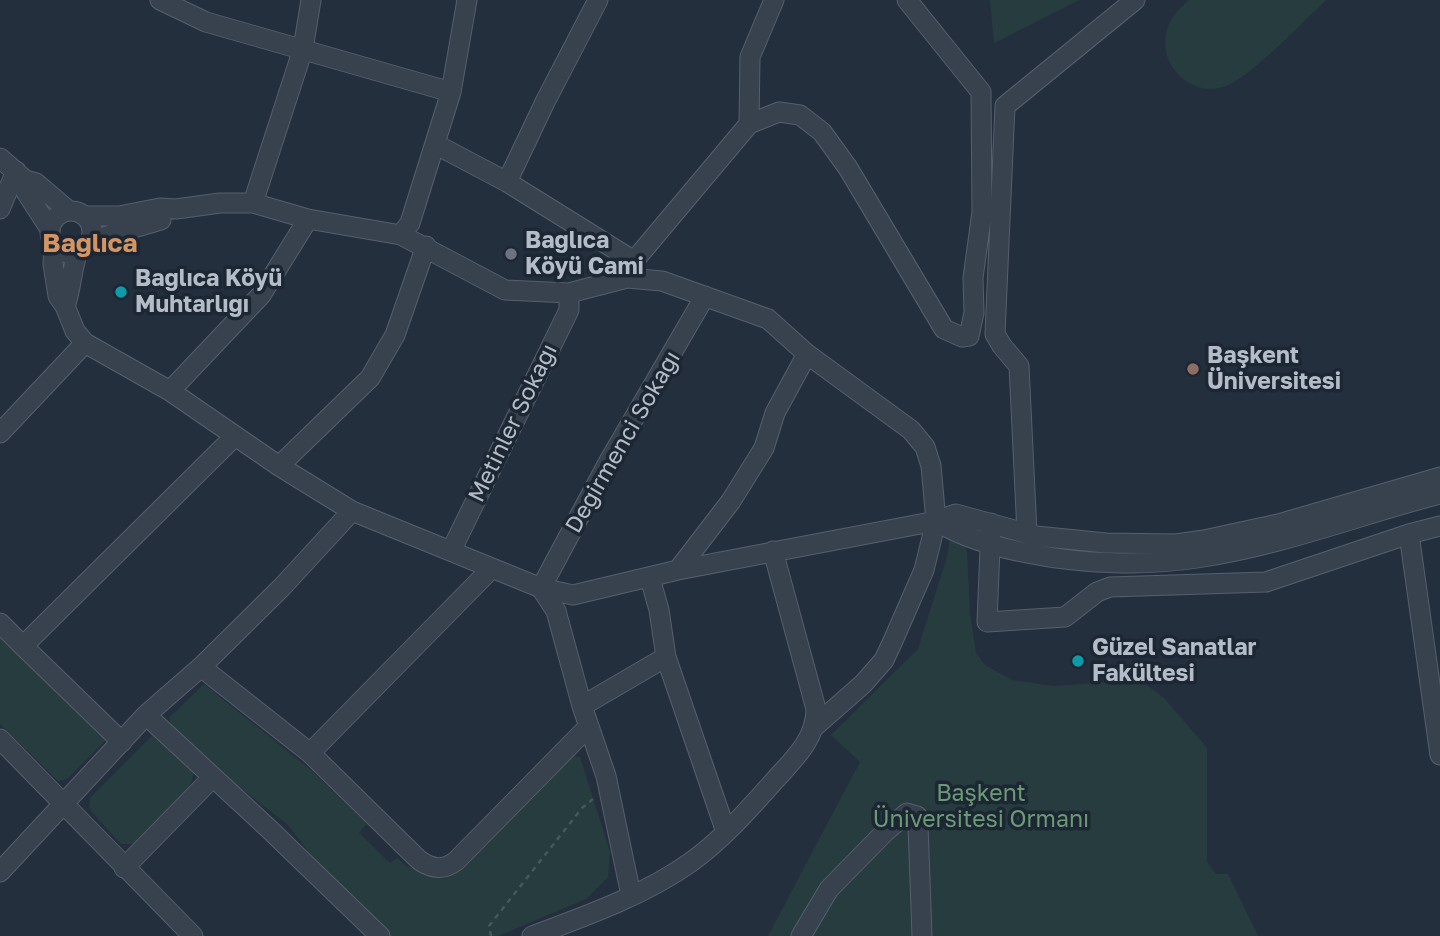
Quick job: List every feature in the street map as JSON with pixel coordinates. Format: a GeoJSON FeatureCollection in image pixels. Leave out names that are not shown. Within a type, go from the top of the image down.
{"type":"FeatureCollection","features":[{"type":"Feature","properties":{"kind":"street"},"geometry":{"type":"LineString","coordinates":[[160,0],[206,22],[451,92]]}},
{"type":"Feature","properties":{"kind":"street"},"geometry":{"type":"LineString","coordinates":[[253,203],[303,49],[312,0]]}},
{"type":"Feature","properties":{"kind":"street"},"geometry":{"type":"LineString","coordinates":[[401,235],[410,223],[451,92],[467,0]]}},
{"type":"Feature","properties":{"kind":"street"},"geometry":{"type":"LineString","coordinates":[[507,182],[598,0]]}},
{"type":"Feature","properties":{"kind":"street"},"geometry":{"type":"LineString","coordinates":[[749,124],[750,57],[774,0]]}},
{"type":"Feature","properties":{"kind":"street"},"geometry":{"type":"LineString","coordinates":[[907,0],[981,92],[982,212],[973,278],[974,313],[969,335],[962,337],[951,332],[944,328],[936,317],[848,168],[822,132],[800,115],[779,112],[749,124],[630,270],[569,293],[505,290],[401,235],[308,219],[253,203],[160,208],[118,216],[77,214],[55,219],[52,237],[58,296],[65,306],[69,321],[85,343],[170,391],[279,466],[352,511],[541,588],[573,595],[678,570],[936,521],[956,514],[1027,533],[1106,543],[1141,545],[1204,540],[1278,524],[1440,477]]}},
{"type":"Feature","properties":{"kind":"street"},"geometry":{"type":"LineString","coordinates":[[1027,533],[1019,366],[995,334],[1005,106],[1135,0]]}},
{"type":"Feature","properties":{"kind":"street"},"geometry":{"type":"LineString","coordinates":[[435,144],[507,182],[630,270],[768,319],[807,354],[911,430],[925,447],[931,466],[936,521],[925,570],[884,660],[863,684],[814,727]]}},
{"type":"Feature","properties":{"kind":"street"},"geometry":{"type":"LineString","coordinates":[[0,158],[77,214],[92,230],[72,268],[70,293],[65,306]]}},
{"type":"Feature","properties":{"kind":"street"},"geometry":{"type":"LineString","coordinates":[[20,175],[26,192],[62,251],[163,219],[176,209]]}},
{"type":"Feature","properties":{"kind":"street"},"geometry":{"type":"LineString","coordinates":[[0,209],[20,175]]}},
{"type":"Feature","properties":{"kind":"street"},"geometry":{"type":"LineString","coordinates":[[170,391],[261,295],[308,219]]}},
{"type":"Feature","properties":{"kind":"street"},"geometry":{"type":"LineString","coordinates":[[279,466],[370,378],[396,335],[426,246]]}},
{"type":"Feature","properties":{"kind":"street","name":"Metinler Sokağı"},"geometry":{"type":"LineString","coordinates":[[451,551],[569,310],[569,293]]}},
{"type":"Feature","properties":{"kind":"street","name":"Degirmenci Sokağı"},"geometry":{"type":"LineString","coordinates":[[541,588],[705,296]]}},
{"type":"Feature","properties":{"kind":"street"},"geometry":{"type":"LineString","coordinates":[[0,433],[85,343]]}},
{"type":"Feature","properties":{"kind":"street"},"geometry":{"type":"LineString","coordinates":[[678,570],[731,502],[764,448],[775,413],[807,354]]}},
{"type":"Feature","properties":{"kind":"street"},"geometry":{"type":"LineString","coordinates":[[23,646],[235,436]]}},
{"type":"Feature","properties":{"kind":"street"},"geometry":{"type":"LineString","coordinates":[[936,521],[953,531],[990,543],[1056,559],[1087,562],[1173,561],[1275,542],[1440,494]]}},
{"type":"Feature","properties":{"kind":"street"},"geometry":{"type":"LineString","coordinates":[[0,872],[146,715],[201,667],[282,587],[352,511]]}},
{"type":"Feature","properties":{"kind":"street"},"geometry":{"type":"LineString","coordinates":[[991,523],[987,622],[1065,617],[1097,592],[1110,587],[1266,582],[1440,526]]}},
{"type":"Feature","properties":{"kind":"street"},"geometry":{"type":"LineString","coordinates":[[1409,534],[1440,755]]}},
{"type":"Feature","properties":{"kind":"street"},"geometry":{"type":"LineString","coordinates":[[532,936],[631,895],[692,862],[726,832],[806,744],[814,727],[816,709],[773,551]]}},
{"type":"Feature","properties":{"kind":"street"},"geometry":{"type":"LineString","coordinates":[[310,753],[492,568]]}},
{"type":"Feature","properties":{"kind":"street"},"geometry":{"type":"LineString","coordinates":[[650,578],[659,610],[666,656],[726,832]]}},
{"type":"Feature","properties":{"kind":"street"},"geometry":{"type":"LineString","coordinates":[[541,588],[556,611],[582,706],[608,786],[631,895]]}},
{"type":"Feature","properties":{"kind":"street"},"geometry":{"type":"LineString","coordinates":[[0,623],[122,742]]}},
{"type":"Feature","properties":{"kind":"street"},"geometry":{"type":"LineString","coordinates":[[582,706],[666,656]]}},
{"type":"Feature","properties":{"kind":"street"},"geometry":{"type":"LineString","coordinates":[[201,667],[310,753],[427,866],[449,867],[469,850],[589,726]]}},
{"type":"Feature","properties":{"kind":"street"},"geometry":{"type":"LineString","coordinates":[[146,715],[380,936]]}},
{"type":"Feature","properties":{"kind":"street"},"geometry":{"type":"LineString","coordinates":[[0,739],[192,936]]}},
{"type":"Feature","properties":{"kind":"street"},"geometry":{"type":"LineString","coordinates":[[124,868],[212,778]]}},
{"type":"Feature","properties":{"kind":"street"},"geometry":{"type":"LineString","coordinates":[[801,936],[829,889],[907,813],[917,816],[922,936]]}},
{"type":"Feature","properties":{"kind":"street"},"geometry":{"type":"LineString","coordinates":[[574,936],[585,915]]}},
{"type":"Feature","properties":{"kind":"path"},"geometry":{"type":"LineString","coordinates":[[491,936],[489,926],[582,808],[608,786]]}},
{"type":"Feature","properties":{"kind":"green space"},"geometry":{"type":"Polygon","coordinates":[[[990,0],[1079,0],[994,43],[990,0]]]}},
{"type":"Feature","properties":{"kind":"green space"},"geometry":{"type":"Polygon","coordinates":[[[1189,0],[1326,0],[1246,74],[1223,87],[1210,89],[1198,87],[1178,75],[1167,54],[1165,42],[1168,25],[1189,0]]]}},
{"type":"Feature","properties":{"kind":"green space","name":"Başkent Üniversitesi Ormanı"},"geometry":{"type":"Polygon","coordinates":[[[950,538],[964,543],[967,552],[970,613],[976,653],[985,665],[1012,680],[1053,686],[1140,680],[1164,698],[1207,748],[1207,862],[1216,874],[1228,874],[1258,936],[768,936],[860,762],[831,735],[918,649],[947,557],[950,538]]]}},
{"type":"Feature","properties":{"kind":"green space"},"geometry":{"type":"Polygon","coordinates":[[[0,631],[105,734],[106,740],[67,779],[58,781],[0,724],[0,631]]]}},
{"type":"Feature","properties":{"kind":"green space"},"geometry":{"type":"Polygon","coordinates":[[[204,684],[312,771],[367,824],[359,833],[390,863],[397,858],[406,866],[432,876],[566,755],[580,757],[610,852],[608,877],[586,899],[498,936],[390,936],[319,865],[287,824],[221,773],[170,727],[170,717],[204,684]]]}},
{"type":"Feature","properties":{"kind":"green space"},"geometry":{"type":"Polygon","coordinates":[[[153,735],[160,738],[193,769],[192,778],[173,809],[138,844],[121,844],[91,811],[90,798],[153,735]]]}},
{"type":"Feature","properties":{"kind":"place","name":"Bağlıca Köyü Cami"},"geometry":{"type":"Point","coordinates":[511,254]}},
{"type":"Feature","properties":{"kind":"place","name":"Bağlıca Köyü Muhtarlığı"},"geometry":{"type":"Point","coordinates":[121,292]}},
{"type":"Feature","properties":{"kind":"place","name":"Başkent Üniversitesi"},"geometry":{"type":"Point","coordinates":[1193,369]}},
{"type":"Feature","properties":{"kind":"place","name":"Güzel Sanatlar Fakültesi"},"geometry":{"type":"Point","coordinates":[1078,661]}},
{"type":"Feature","properties":{"kind":"district","name":"Bağlıca"},"geometry":{"type":"Point","coordinates":[90,244]}}]}
